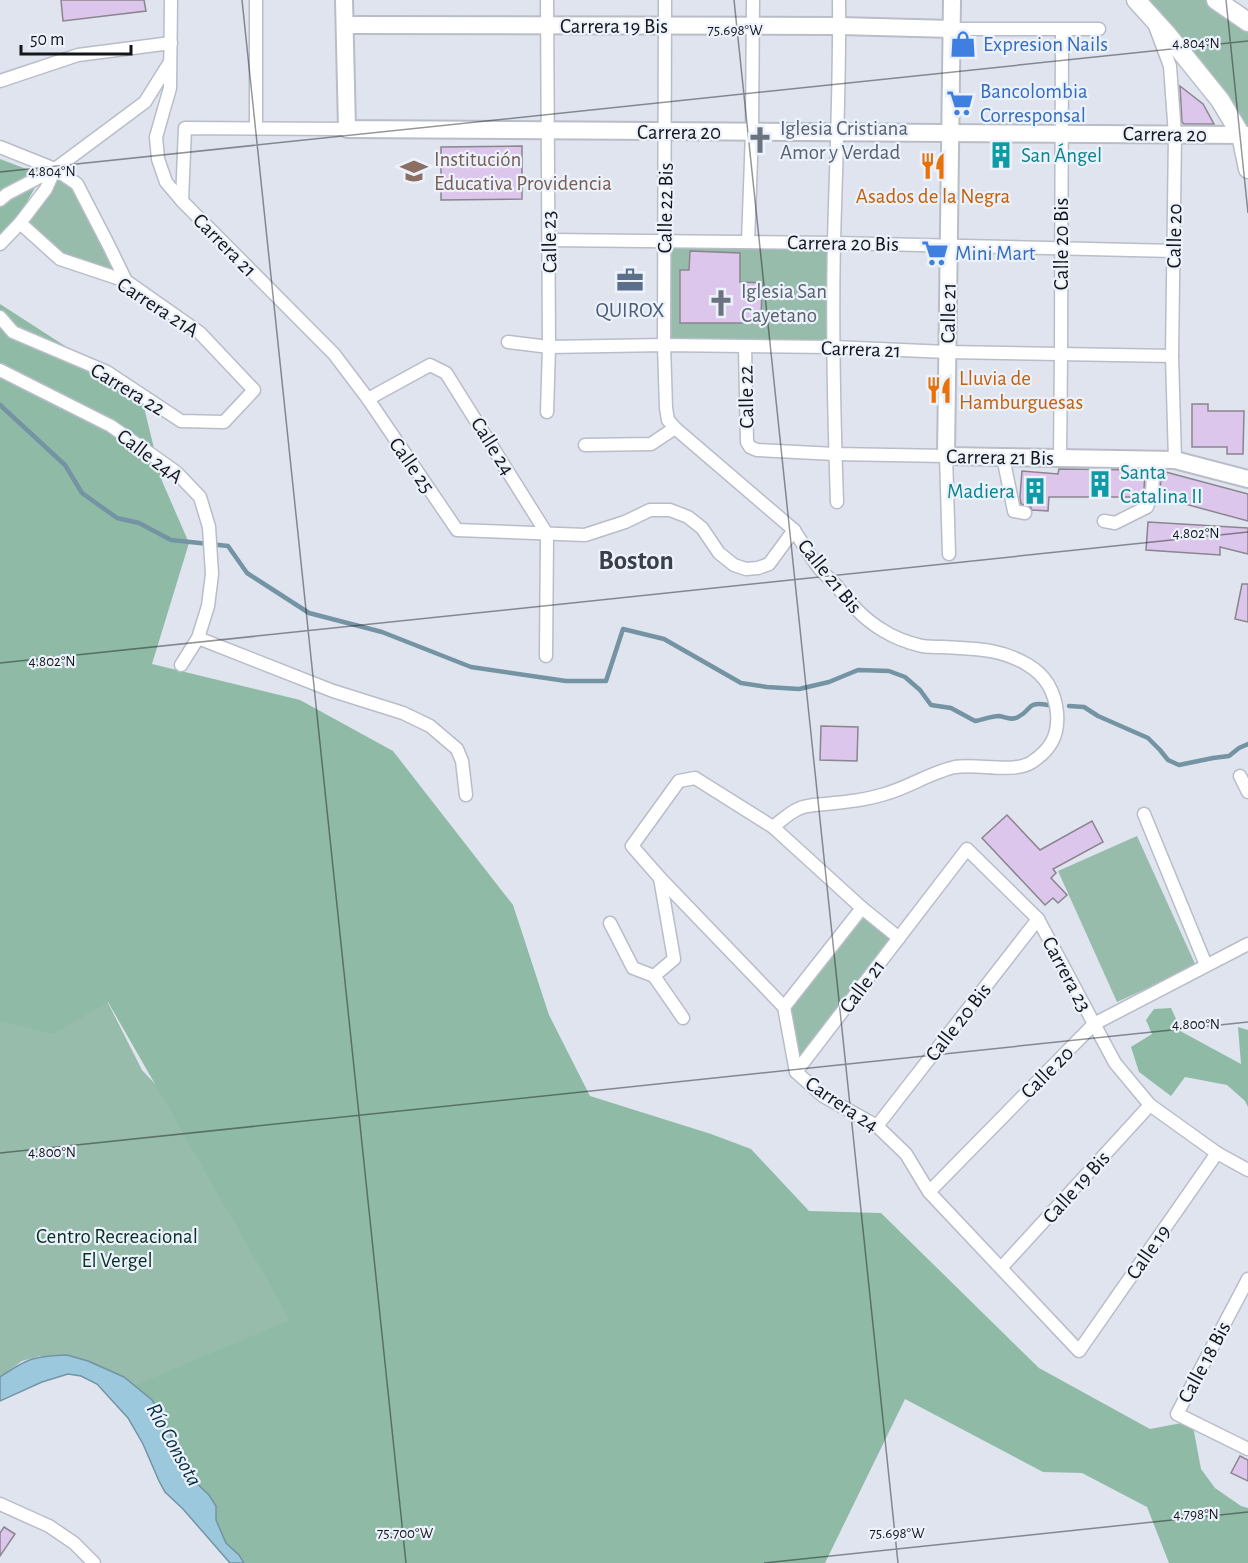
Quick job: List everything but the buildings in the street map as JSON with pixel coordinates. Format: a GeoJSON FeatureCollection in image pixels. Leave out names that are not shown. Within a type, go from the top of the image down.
{"type":"FeatureCollection","features":[{"type":"Feature","properties":{"kind":"main road"},"geometry":{"type":"LineString","coordinates":[[1136,0],[1220,100],[1244,135],[1248,169]]}},
{"type":"Feature","properties":{"kind":"main road"},"geometry":{"type":"LineString","coordinates":[[1216,0],[1248,22]]}},
{"type":"Feature","properties":{"kind":"street"},"geometry":{"type":"LineString","coordinates":[[0,200],[55,169],[145,102],[171,61],[171,0]]}},
{"type":"Feature","properties":{"kind":"street"},"geometry":{"type":"LineString","coordinates":[[256,0],[256,128]]}},
{"type":"Feature","properties":{"kind":"street"},"geometry":{"type":"LineString","coordinates":[[344,0],[348,129]]}},
{"type":"Feature","properties":{"kind":"street","name":"Calle 23"},"geometry":{"type":"LineString","coordinates":[[547,0],[548,412]]}},
{"type":"Feature","properties":{"kind":"street","name":"Calle 22 Bis"},"geometry":{"type":"LineString","coordinates":[[665,0],[664,345],[666,408],[668,420],[675,428]]}},
{"type":"Feature","properties":{"kind":"street"},"geometry":{"type":"LineString","coordinates":[[748,242],[753,0]]}},
{"type":"Feature","properties":{"kind":"street"},"geometry":{"type":"LineString","coordinates":[[837,502],[834,243],[839,0]]}},
{"type":"Feature","properties":{"kind":"street","name":"Calle 21"},"geometry":{"type":"LineString","coordinates":[[949,554],[946,456],[952,0]]}},
{"type":"Feature","properties":{"kind":"street","name":"Calle 20"},"geometry":{"type":"LineString","coordinates":[[1151,16],[1170,66],[1175,135],[1172,356],[1175,460]]}},
{"type":"Feature","properties":{"kind":"street","name":"Carrera 19 Bis"},"geometry":{"type":"LineString","coordinates":[[345,25],[1099,29]]}},
{"type":"Feature","properties":{"kind":"street","name":"Calle 20 Bis"},"geometry":{"type":"LineString","coordinates":[[1060,458],[1062,30]]}},
{"type":"Feature","properties":{"kind":"street"},"geometry":{"type":"LineString","coordinates":[[0,81],[78,55],[171,43]]}},
{"type":"Feature","properties":{"kind":"street","name":"Carrera 21"},"geometry":{"type":"LineString","coordinates":[[171,61],[170,88],[156,137],[158,159],[166,182],[182,201],[334,354],[368,399]]}},
{"type":"Feature","properties":{"kind":"street","name":"Carrera 20"},"geometry":{"type":"LineString","coordinates":[[182,201],[184,128],[1244,135]]}},
{"type":"Feature","properties":{"kind":"street"},"geometry":{"type":"LineString","coordinates":[[0,147],[55,169],[77,184],[126,281]]}},
{"type":"Feature","properties":{"kind":"street"},"geometry":{"type":"LineString","coordinates":[[0,244],[20,223],[46,189],[55,169]]}},
{"type":"Feature","properties":{"kind":"street","name":"Carrera 21A"},"geometry":{"type":"LineString","coordinates":[[20,223],[60,259],[126,281],[200,333],[254,390]]}},
{"type":"Feature","properties":{"kind":"street","name":"Carrera 20 Bis"},"geometry":{"type":"LineString","coordinates":[[549,240],[949,245],[1173,251]]}},
{"type":"Feature","properties":{"kind":"street","name":"Carrera 22"},"geometry":{"type":"LineString","coordinates":[[0,317],[13,332],[107,372],[180,421],[224,422],[254,390]]}},
{"type":"Feature","properties":{"kind":"street","name":"Carrera 21"},"geometry":{"type":"LineString","coordinates":[[508,342],[549,347],[664,345],[834,347],[947,352],[1172,356]]}},
{"type":"Feature","properties":{"kind":"street","name":"Calle 22"},"geometry":{"type":"LineString","coordinates":[[745,347],[747,442],[750,447]]}},
{"type":"Feature","properties":{"kind":"street","name":"Calle 24"},"geometry":{"type":"LineString","coordinates":[[368,399],[430,364],[446,373],[548,534]]}},
{"type":"Feature","properties":{"kind":"street","name":"Calle 24A"},"geometry":{"type":"LineString","coordinates":[[0,370],[111,426],[176,472],[200,497],[209,527],[213,574],[208,606],[198,638],[181,665]]}},
{"type":"Feature","properties":{"kind":"street","name":"Calle 25"},"geometry":{"type":"LineString","coordinates":[[368,399],[458,530]]}},
{"type":"Feature","properties":{"kind":"street"},"geometry":{"type":"LineString","coordinates":[[585,445],[651,444],[675,428],[794,530]]}},
{"type":"Feature","properties":{"kind":"street","name":"Carrera 21 Bis"},"geometry":{"type":"LineString","coordinates":[[750,447],[757,450],[835,454],[1175,460],[1248,479]]}},
{"type":"Feature","properties":{"kind":"street"},"geometry":{"type":"LineString","coordinates":[[1003,457],[1014,511],[1025,513]]}},
{"type":"Feature","properties":{"kind":"street"},"geometry":{"type":"LineString","coordinates":[[1104,521],[1115,523],[1147,507],[1152,492],[1154,460]]}},
{"type":"Feature","properties":{"kind":"street","name":"Calle 21 Bis"},"geometry":{"type":"LineString","coordinates":[[458,530],[585,535],[625,522],[650,510],[670,510],[688,517],[702,528],[719,553],[734,565],[746,569],[770,564],[794,530],[820,569],[866,619],[891,635],[923,646],[1004,653],[1039,673],[1054,695],[1057,712],[1054,740],[1046,752],[1029,764],[1010,767],[975,765],[955,767],[872,798],[800,808],[772,827]]}},
{"type":"Feature","properties":{"kind":"street"},"geometry":{"type":"LineString","coordinates":[[546,656],[548,534]]}},
{"type":"Feature","properties":{"kind":"street"},"geometry":{"type":"LineString","coordinates":[[198,638],[333,691],[403,713],[430,726],[457,749],[462,761],[466,795]]}},
{"type":"Feature","properties":{"kind":"street"},"geometry":{"type":"LineString","coordinates":[[1240,776],[1248,792]]}},
{"type":"Feature","properties":{"kind":"street","name":"Calle 21"},"geometry":{"type":"LineString","coordinates":[[660,878],[632,846],[679,781],[694,777],[772,827],[899,938],[796,1072]]}},
{"type":"Feature","properties":{"kind":"street"},"geometry":{"type":"LineString","coordinates":[[1144,814],[1206,965]]}},
{"type":"Feature","properties":{"kind":"street","name":"Carrera 23"},"geometry":{"type":"LineString","coordinates":[[899,938],[967,849],[1038,919],[1115,1063],[1150,1106],[1217,1153],[1248,1170]]}},
{"type":"Feature","properties":{"kind":"street"},"geometry":{"type":"LineString","coordinates":[[660,878],[784,1007],[862,908]]}},
{"type":"Feature","properties":{"kind":"street"},"geometry":{"type":"LineString","coordinates":[[654,976],[674,959],[660,878]]}},
{"type":"Feature","properties":{"kind":"street","name":"Calle 20 Bis"},"geometry":{"type":"LineString","coordinates":[[877,1126],[1038,919]]}},
{"type":"Feature","properties":{"kind":"street"},"geometry":{"type":"LineString","coordinates":[[609,923],[633,968],[654,976],[683,1018]]}},
{"type":"Feature","properties":{"kind":"street","name":"Calle 20"},"geometry":{"type":"LineString","coordinates":[[929,1192],[1094,1024],[1248,944]]}},
{"type":"Feature","properties":{"kind":"street","name":"Carrera 24"},"geometry":{"type":"LineString","coordinates":[[784,1007],[796,1072],[823,1096],[877,1126],[906,1154],[929,1192],[1079,1351]]}},
{"type":"Feature","properties":{"kind":"street","name":"Calle 19 Bis"},"geometry":{"type":"LineString","coordinates":[[1001,1268],[1150,1106]]}},
{"type":"Feature","properties":{"kind":"street","name":"Calle 19"},"geometry":{"type":"LineString","coordinates":[[1079,1351],[1217,1153]]}},
{"type":"Feature","properties":{"kind":"street","name":"Calle 18 Bis"},"geometry":{"type":"LineString","coordinates":[[1248,1279],[1177,1414],[1248,1449]]}},
{"type":"Feature","properties":{"kind":"street"},"geometry":{"type":"LineString","coordinates":[[0,1504],[49,1526],[74,1543],[94,1563]]}},
{"type":"Feature","properties":{"kind":"green space"},"geometry":{"type":"Polygon","coordinates":[[[1136,0],[1216,0],[1248,22],[1248,169],[1241,135],[1136,0]]]}},
{"type":"Feature","properties":{"kind":"green space"},"geometry":{"type":"Polygon","coordinates":[[[0,159],[42,175],[0,250],[0,159]]]}},
{"type":"Feature","properties":{"kind":"green space"},"geometry":{"type":"Polygon","coordinates":[[[55,169],[77,184],[126,281],[60,259],[20,223],[55,169]]]}},
{"type":"Feature","properties":{"kind":"green space"},"geometry":{"type":"Polygon","coordinates":[[[665,241],[834,243],[833,347],[664,345],[665,241]],[[740,253],[689,270],[680,270],[681,322],[761,323],[762,283],[740,282],[740,253]]]}},
{"type":"Feature","properties":{"kind":"green space"},"geometry":{"type":"Polygon","coordinates":[[[0,304],[141,395],[162,481],[189,543],[152,664],[300,700],[393,751],[513,905],[549,1015],[590,1096],[751,1149],[809,1211],[881,1213],[1039,1368],[1150,1429],[1192,1421],[1201,1469],[1215,1488],[1241,1506],[1248,1508],[1248,1563],[1169,1563],[1147,1507],[1082,1473],[1043,1472],[905,1399],[825,1563],[233,1563],[121,1391],[290,1320],[108,1002],[53,1034],[0,1021],[0,304]]]}},
{"type":"Feature","properties":{"kind":"green space"},"geometry":{"type":"Polygon","coordinates":[[[1137,836],[1196,966],[1117,1002],[1058,871],[1137,836]]]}},
{"type":"Feature","properties":{"kind":"green space","name":"Centro Recreacional El Vergel"},"geometry":{"type":"Polygon","coordinates":[[[0,871],[107,1001],[142,1070],[170,1100],[291,1320],[152,1400],[40,1356],[22,1361],[0,1377],[0,871]]]}},
{"type":"Feature","properties":{"kind":"green space"},"geometry":{"type":"Polygon","coordinates":[[[862,908],[899,938],[796,1072],[784,1007],[862,908]]]}},
{"type":"Feature","properties":{"kind":"green space"},"geometry":{"type":"Polygon","coordinates":[[[1171,1008],[1182,1032],[1241,1064],[1238,1027],[1248,1030],[1248,1107],[1245,1101],[1227,1085],[1185,1077],[1171,1096],[1139,1072],[1131,1047],[1152,1034],[1146,1020],[1154,1009],[1171,1008]]]}},
{"type":"Feature","properties":{"kind":"water"},"geometry":{"type":"Polygon","coordinates":[[[67,1355],[88,1361],[124,1377],[152,1400],[170,1432],[174,1449],[190,1477],[209,1495],[216,1506],[216,1520],[226,1543],[244,1563],[230,1563],[165,1492],[128,1418],[97,1384],[81,1376],[68,1374],[42,1382],[0,1401],[0,1377],[32,1359],[67,1355]]]}},
{"type":"Feature","properties":{"kind":"waterway"},"geometry":{"type":"LineString","coordinates":[[0,405],[65,465],[82,493],[117,518],[139,523],[171,540],[228,546],[247,573],[309,613],[382,632],[471,667],[566,681],[606,681],[623,629],[664,639],[741,683],[799,689],[829,682],[858,670],[889,671],[905,677],[920,690],[931,705],[951,708],[975,721],[996,716],[1013,719],[1023,714],[1032,705],[1048,705]]}},
{"type":"Feature","properties":{"kind":"waterway"},"geometry":{"type":"LineString","coordinates":[[1069,706],[1084,707],[1098,716],[1148,738],[1168,760],[1179,765],[1229,756],[1248,744]]}},
{"type":"Feature","properties":{"kind":"place","name":"Expresion Nails"},"geometry":{"type":"Point","coordinates":[963,44]}},
{"type":"Feature","properties":{"kind":"place","name":"Bancolombia Corresponsal"},"geometry":{"type":"Point","coordinates":[960,103]}},
{"type":"Feature","properties":{"kind":"place","name":"Iglesia Cristiana Amor y Verdad"},"geometry":{"type":"Point","coordinates":[760,140]}},
{"type":"Feature","properties":{"kind":"place","name":"San Ángel"},"geometry":{"type":"Point","coordinates":[1001,155]}},
{"type":"Feature","properties":{"kind":"place","name":"Asados de la Negra"},"geometry":{"type":"Point","coordinates":[933,166]}},
{"type":"Feature","properties":{"kind":"place","name":"Institución Educativa Providencia"},"geometry":{"type":"Point","coordinates":[414,171]}},
{"type":"Feature","properties":{"kind":"place","name":"Mini Mart"},"geometry":{"type":"Point","coordinates":[935,253]}},
{"type":"Feature","properties":{"kind":"place","name":"QUIROX"},"geometry":{"type":"Point","coordinates":[630,280]}},
{"type":"Feature","properties":{"kind":"place","name":"Iglesia San Cayetano"},"geometry":{"type":"Point","coordinates":[721,303]}},
{"type":"Feature","properties":{"kind":"place","name":"Lluvia de Hamburguesas"},"geometry":{"type":"Point","coordinates":[939,390]}},
{"type":"Feature","properties":{"kind":"place","name":"Santa Catalina II"},"geometry":{"type":"Point","coordinates":[1100,484]}},
{"type":"Feature","properties":{"kind":"place","name":"Madiera"},"geometry":{"type":"Point","coordinates":[1035,491]}},
{"type":"Feature","properties":{"kind":"district","name":"Boston"},"geometry":{"type":"Point","coordinates":[636,560]}},
{"type":"Feature","properties":{"kind":"water label","name":"Río Consota"},"geometry":{"type":"Point","coordinates":[175,1444]}}]}
